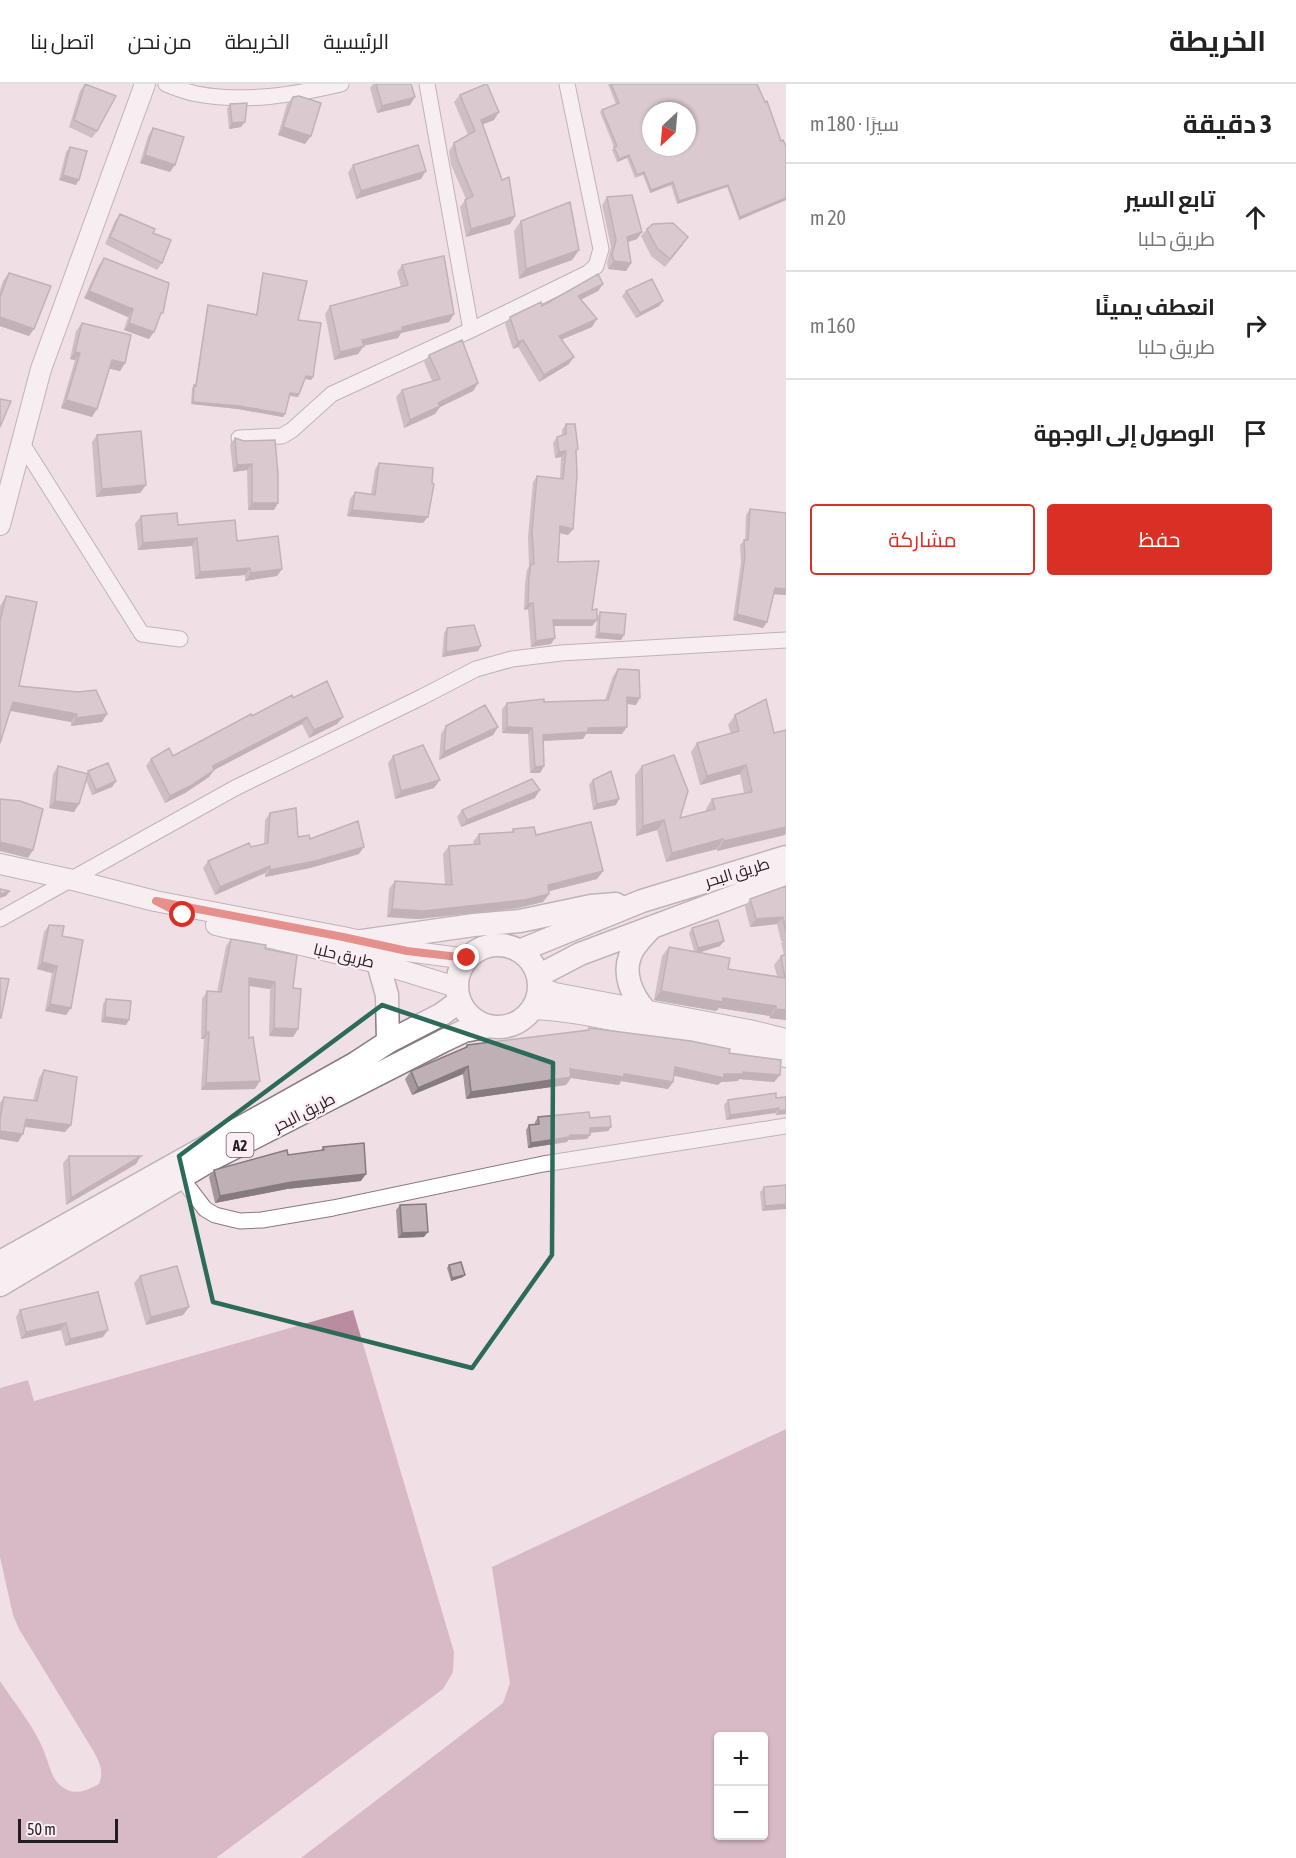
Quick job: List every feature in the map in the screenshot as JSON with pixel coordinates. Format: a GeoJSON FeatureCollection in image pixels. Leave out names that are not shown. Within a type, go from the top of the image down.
{"type":"FeatureCollection","features":[{"type":"Feature","properties":{"kind":"highway","name":"طريق البحر"},"geometry":{"type":"LineString","coordinates":[[519,951],[642,901],[783,868]]}},
{"type":"Feature","properties":{"kind":"highway","name":"طريق البحر"},"geometry":{"type":"LineString","coordinates":[[538,982],[580,954],[650,929],[783,868]]}},
{"type":"Feature","properties":{"kind":"highway"},"geometry":{"type":"LineString","coordinates":[[362,941],[520,921],[591,906],[642,901]]}},
{"type":"Feature","properties":{"kind":"highway"},"geometry":{"type":"LineString","coordinates":[[644,1009],[636,1000],[631,988],[628,973],[629,956],[650,929]]}},
{"type":"Feature","properties":{"kind":"highway"},"geometry":{"type":"LineString","coordinates":[[490,1026],[472,1018],[458,994],[459,972],[467,958],[478,950],[492,945],[506,946],[519,951],[531,962],[538,982],[537,999],[531,1009]]}},
{"type":"Feature","properties":{"kind":"highway"},"geometry":{"type":"LineString","coordinates":[[378,963],[387,995],[388,1042]]}},
{"type":"Feature","properties":{"kind":"highway","name":"طريق البحر"},"geometry":{"type":"LineString","coordinates":[[0,1286],[182,1179],[210,1153],[388,1042],[442,1014],[458,994]]}},
{"type":"Feature","properties":{"kind":"highway","name":"A2"},"geometry":{"type":"LineString","coordinates":[[490,1026],[506,1026],[520,1020],[531,1009]]}},
{"type":"Feature","properties":{"kind":"highway","name":"طريق البحر"},"geometry":{"type":"LineString","coordinates":[[0,1262],[210,1153],[464,1031],[490,1026]]}},
{"type":"Feature","properties":{"kind":"main road"},"geometry":{"type":"LineString","coordinates":[[0,525],[21,442],[56,326],[145,84]]}},
{"type":"Feature","properties":{"kind":"main road"},"geometry":{"type":"LineString","coordinates":[[0,864],[156,901]]}},
{"type":"Feature","properties":{"kind":"main road","name":"طريق حلبا"},"geometry":{"type":"LineString","coordinates":[[156,901],[407,951],[467,958]]}},
{"type":"Feature","properties":{"kind":"main road","name":"طريق حلبا"},"geometry":{"type":"LineString","coordinates":[[156,901],[183,915],[220,926],[378,963],[458,994]]}},
{"type":"Feature","properties":{"kind":"main road"},"geometry":{"type":"LineString","coordinates":[[538,982],[555,993],[644,1009],[746,1038],[786,1057]]}},
{"type":"Feature","properties":{"kind":"main road"},"geometry":{"type":"LineString","coordinates":[[531,1009],[552,1010],[746,1038],[786,1038]]}},
{"type":"Feature","properties":{"kind":"street"},"geometry":{"type":"LineString","coordinates":[[166,84],[195,94],[234,99],[266,98],[341,84]]}},
{"type":"Feature","properties":{"kind":"street"},"geometry":{"type":"LineString","coordinates":[[427,84],[471,330]]}},
{"type":"Feature","properties":{"kind":"street"},"geometry":{"type":"LineString","coordinates":[[239,438],[282,436],[292,430],[332,394],[471,330],[588,273],[596,266],[601,249],[567,84]]}},
{"type":"Feature","properties":{"kind":"street"},"geometry":{"type":"LineString","coordinates":[[21,442],[142,634],[180,639]]}},
{"type":"Feature","properties":{"kind":"street"},"geometry":{"type":"LineString","coordinates":[[0,919],[235,788],[492,663],[561,653],[786,640]]}},
{"type":"Feature","properties":{"kind":"street"},"geometry":{"type":"LineString","coordinates":[[182,1179],[205,1209],[215,1215],[240,1221],[262,1220],[333,1208],[543,1164],[786,1126]]}},
{"type":"Feature","properties":{"kind":"highlighted area"},"geometry":{"type":"Polygon","coordinates":[[[382,1005],[553,1063],[552,1255],[472,1368],[213,1302],[179,1156],[382,1005]]]}},
{"type":"Feature","properties":{"kind":"shaded area"},"geometry":{"type":"Polygon","coordinates":[[[353,1310],[454,1652],[453,1672],[443,1689],[216,1858],[0,1858],[0,1681],[38,1737],[52,1774],[60,1785],[73,1792],[86,1790],[99,1784],[101,1771],[94,1752],[19,1629],[13,1615],[0,1557],[0,1388],[28,1380],[34,1401],[353,1310]]]}},
{"type":"Feature","properties":{"kind":"shaded area"},"geometry":{"type":"Polygon","coordinates":[[[786,1429],[786,1858],[301,1858],[503,1703],[510,1683],[492,1567],[786,1429]]]}},
{"type":"Feature","properties":{"kind":"building"},"geometry":{"type":"Polygon","coordinates":[[[85,84],[116,96],[97,131],[74,120],[85,84]]]}},
{"type":"Feature","properties":{"kind":"building"},"geometry":{"type":"Polygon","coordinates":[[[376,84],[411,84],[415,97],[382,106],[376,84]]]}},
{"type":"Feature","properties":{"kind":"building"},"geometry":{"type":"Polygon","coordinates":[[[487,84],[499,112],[481,120],[502,180],[509,177],[515,216],[471,229],[465,200],[473,196],[457,158],[454,143],[475,131],[460,95],[487,84]]]}},
{"type":"Feature","properties":{"kind":"building"},"geometry":{"type":"Polygon","coordinates":[[[611,84],[757,84],[765,102],[767,101],[781,141],[783,140],[786,146],[786,198],[740,217],[728,185],[679,201],[673,182],[651,190],[644,172],[637,175],[629,155],[619,159],[614,147],[617,146],[602,110],[619,103],[611,84]]]}},
{"type":"Feature","properties":{"kind":"building"},"geometry":{"type":"Polygon","coordinates":[[[299,96],[321,103],[311,136],[283,127],[293,97],[299,96]]]}},
{"type":"Feature","properties":{"kind":"building"},"geometry":{"type":"Polygon","coordinates":[[[247,103],[245,122],[232,123],[230,104],[247,103]]]}},
{"type":"Feature","properties":{"kind":"building"},"geometry":{"type":"Polygon","coordinates":[[[153,128],[184,137],[175,165],[145,155],[153,128]]]}},
{"type":"Feature","properties":{"kind":"building"},"geometry":{"type":"Polygon","coordinates":[[[418,145],[426,171],[361,191],[353,165],[418,145]]]}},
{"type":"Feature","properties":{"kind":"building"},"geometry":{"type":"Polygon","coordinates":[[[70,147],[87,151],[79,180],[63,175],[70,147]]]}},
{"type":"Feature","properties":{"kind":"building"},"geometry":{"type":"Polygon","coordinates":[[[632,195],[642,232],[627,237],[631,263],[614,261],[612,255],[616,240],[607,197],[632,195]]]}},
{"type":"Feature","properties":{"kind":"building"},"geometry":{"type":"Polygon","coordinates":[[[570,202],[579,250],[526,269],[521,221],[570,202]]]}},
{"type":"Feature","properties":{"kind":"building"},"geometry":{"type":"Polygon","coordinates":[[[120,214],[155,229],[153,233],[171,240],[162,263],[110,237],[120,214]]]}},
{"type":"Feature","properties":{"kind":"building"},"geometry":{"type":"Polygon","coordinates":[[[673,223],[688,237],[670,259],[657,248],[647,229],[653,224],[673,223]]]}},
{"type":"Feature","properties":{"kind":"building"},"geometry":{"type":"Polygon","coordinates":[[[444,256],[454,314],[362,340],[364,346],[340,352],[330,306],[408,285],[402,265],[444,256]]]}},
{"type":"Feature","properties":{"kind":"building"},"geometry":{"type":"Polygon","coordinates":[[[104,258],[169,283],[163,313],[161,313],[154,332],[129,323],[133,309],[89,291],[104,258]]]}},
{"type":"Feature","properties":{"kind":"building"},"geometry":{"type":"Polygon","coordinates":[[[9,273],[51,286],[34,329],[0,317],[0,297],[9,273]]]}},
{"type":"Feature","properties":{"kind":"building"},"geometry":{"type":"Polygon","coordinates":[[[263,273],[307,281],[298,320],[321,323],[313,377],[306,376],[299,394],[290,393],[285,414],[239,406],[193,402],[208,305],[257,315],[263,273]]]}},
{"type":"Feature","properties":{"kind":"building"},"geometry":{"type":"Polygon","coordinates":[[[598,274],[603,284],[578,296],[597,319],[559,336],[574,357],[544,375],[523,340],[518,342],[510,317],[541,302],[542,306],[598,274]]]}},
{"type":"Feature","properties":{"kind":"building"},"geometry":{"type":"Polygon","coordinates":[[[652,279],[663,301],[640,313],[626,291],[652,279]]]}},
{"type":"Feature","properties":{"kind":"building"},"geometry":{"type":"Polygon","coordinates":[[[82,323],[131,335],[125,363],[112,360],[97,409],[66,400],[80,353],[75,352],[82,323]]]}},
{"type":"Feature","properties":{"kind":"building"},"geometry":{"type":"Polygon","coordinates":[[[462,340],[478,383],[438,403],[440,406],[410,420],[402,390],[440,379],[429,355],[462,340]]]}},
{"type":"Feature","properties":{"kind":"building"},"geometry":{"type":"Polygon","coordinates":[[[0,399],[11,401],[0,427],[0,399]]]}},
{"type":"Feature","properties":{"kind":"building"},"geometry":{"type":"Polygon","coordinates":[[[566,424],[575,424],[578,449],[576,450],[577,475],[573,529],[560,526],[558,562],[599,561],[592,610],[597,609],[597,620],[553,620],[555,638],[536,641],[533,603],[528,604],[529,577],[531,564],[534,564],[532,531],[537,476],[563,479],[566,451],[559,452],[557,437],[566,434],[566,424]]]}},
{"type":"Feature","properties":{"kind":"building"},"geometry":{"type":"Polygon","coordinates":[[[141,431],[146,485],[102,489],[97,435],[141,431]]]}},
{"type":"Feature","properties":{"kind":"building"},"geometry":{"type":"Polygon","coordinates":[[[235,438],[244,441],[275,440],[278,503],[252,503],[252,464],[237,465],[235,438]]]}},
{"type":"Feature","properties":{"kind":"building"},"geometry":{"type":"Polygon","coordinates":[[[379,463],[433,468],[432,483],[434,484],[428,517],[352,510],[355,492],[375,495],[379,463]]]}},
{"type":"Feature","properties":{"kind":"building"},"geometry":{"type":"Polygon","coordinates":[[[750,509],[786,513],[786,589],[775,588],[767,622],[737,614],[745,556],[744,540],[748,540],[750,509]]]}},
{"type":"Feature","properties":{"kind":"building"},"geometry":{"type":"Polygon","coordinates":[[[177,513],[178,525],[235,520],[237,541],[278,536],[282,569],[251,573],[250,568],[200,572],[197,538],[143,543],[141,516],[177,513]]]}},
{"type":"Feature","properties":{"kind":"building"},"geometry":{"type":"Polygon","coordinates":[[[6,596],[37,602],[19,686],[78,692],[96,690],[107,714],[76,718],[77,714],[13,702],[0,743],[0,621],[6,596]]]}},
{"type":"Feature","properties":{"kind":"building"},"geometry":{"type":"Polygon","coordinates":[[[600,612],[626,614],[624,635],[599,633],[600,612]]]}},
{"type":"Feature","properties":{"kind":"building"},"geometry":{"type":"Polygon","coordinates":[[[474,625],[481,646],[446,652],[447,628],[474,625]]]}},
{"type":"Feature","properties":{"kind":"building"},"geometry":{"type":"Polygon","coordinates":[[[618,669],[639,670],[640,698],[627,697],[627,727],[588,728],[588,732],[543,735],[544,766],[535,767],[532,728],[507,727],[507,703],[544,699],[544,702],[608,700],[618,669]]]}},
{"type":"Feature","properties":{"kind":"building"},"geometry":{"type":"Polygon","coordinates":[[[327,681],[343,717],[314,730],[307,717],[213,766],[214,770],[170,796],[151,759],[169,748],[173,756],[251,714],[252,716],[292,695],[293,698],[327,681]]]}},
{"type":"Feature","properties":{"kind":"building"},"geometry":{"type":"Polygon","coordinates":[[[766,699],[774,733],[786,730],[786,827],[724,841],[723,839],[672,853],[664,820],[643,826],[642,766],[674,755],[688,791],[680,818],[715,809],[712,799],[752,792],[746,765],[707,776],[697,743],[739,731],[735,715],[766,699]]]}},
{"type":"Feature","properties":{"kind":"building"},"geometry":{"type":"Polygon","coordinates":[[[485,705],[498,727],[444,752],[446,726],[485,705]]]}},
{"type":"Feature","properties":{"kind":"building"},"geometry":{"type":"Polygon","coordinates":[[[423,745],[440,780],[401,791],[393,756],[423,745]]]}},
{"type":"Feature","properties":{"kind":"building"},"geometry":{"type":"Polygon","coordinates":[[[108,763],[116,781],[96,790],[88,771],[108,763]]]}},
{"type":"Feature","properties":{"kind":"building"},"geometry":{"type":"Polygon","coordinates":[[[58,766],[88,774],[79,804],[55,801],[58,766]]]}},
{"type":"Feature","properties":{"kind":"building"},"geometry":{"type":"Polygon","coordinates":[[[611,771],[619,799],[597,804],[593,780],[611,771]]]}},
{"type":"Feature","properties":{"kind":"building"},"geometry":{"type":"Polygon","coordinates":[[[532,779],[540,790],[467,820],[462,810],[532,779]]]}},
{"type":"Feature","properties":{"kind":"building"},"geometry":{"type":"Polygon","coordinates":[[[0,799],[20,801],[43,809],[33,850],[0,842],[0,799]]]}},
{"type":"Feature","properties":{"kind":"building"},"geometry":{"type":"Polygon","coordinates":[[[296,808],[298,837],[309,835],[310,839],[358,821],[364,847],[315,861],[270,870],[270,866],[220,887],[208,861],[249,843],[251,847],[268,843],[270,813],[296,808]]]}},
{"type":"Feature","properties":{"kind":"building"},"geometry":{"type":"Polygon","coordinates":[[[591,822],[603,871],[548,885],[549,894],[524,900],[424,911],[392,909],[395,881],[452,885],[449,846],[480,844],[479,834],[514,832],[513,829],[534,827],[536,835],[591,822]]]}},
{"type":"Feature","properties":{"kind":"building"},"geometry":{"type":"Polygon","coordinates":[[[786,886],[786,933],[783,917],[756,919],[750,899],[786,886]]]}},
{"type":"Feature","properties":{"kind":"building"},"geometry":{"type":"Polygon","coordinates":[[[0,889],[10,891],[0,894],[0,889]]]}},
{"type":"Feature","properties":{"kind":"building"},"geometry":{"type":"Polygon","coordinates":[[[718,920],[724,941],[698,948],[692,928],[718,920]]]}},
{"type":"Feature","properties":{"kind":"building"},"geometry":{"type":"Polygon","coordinates":[[[49,925],[64,926],[62,936],[83,940],[71,1008],[50,1004],[57,966],[42,962],[49,925]]]}},
{"type":"Feature","properties":{"kind":"building"},"geometry":{"type":"Polygon","coordinates":[[[231,939],[266,945],[265,949],[297,955],[293,988],[301,989],[298,1029],[274,1028],[275,982],[249,978],[249,1038],[253,1037],[260,1081],[206,1083],[209,1032],[206,1032],[207,991],[221,992],[231,939]]]}},
{"type":"Feature","properties":{"kind":"building"},"geometry":{"type":"Polygon","coordinates":[[[669,947],[730,958],[728,969],[785,978],[781,956],[786,954],[786,1010],[776,1009],[776,1006],[723,998],[722,1002],[661,991],[669,947]]]}},
{"type":"Feature","properties":{"kind":"building"},"geometry":{"type":"Polygon","coordinates":[[[0,978],[9,979],[1,1018],[0,1017],[0,978]]]}},
{"type":"Feature","properties":{"kind":"building"},"geometry":{"type":"Polygon","coordinates":[[[106,999],[131,1001],[129,1020],[105,1017],[106,999]]]}},
{"type":"Feature","properties":{"kind":"building"},"geometry":{"type":"Polygon","coordinates":[[[589,1028],[691,1041],[730,1049],[729,1053],[781,1060],[780,1075],[743,1072],[743,1074],[724,1074],[724,1078],[675,1067],[673,1082],[624,1074],[624,1077],[570,1069],[571,1077],[471,1092],[468,1066],[418,1088],[411,1071],[467,1047],[467,1045],[589,1030],[589,1028]]]}},
{"type":"Feature","properties":{"kind":"building"},"geometry":{"type":"Polygon","coordinates":[[[44,1070],[77,1077],[71,1125],[26,1119],[23,1134],[0,1131],[4,1097],[37,1101],[44,1070]]]}},
{"type":"Feature","properties":{"kind":"building"},"geometry":{"type":"Polygon","coordinates":[[[776,1093],[776,1098],[786,1097],[786,1110],[779,1111],[779,1108],[730,1115],[728,1100],[776,1093]]]}},
{"type":"Feature","properties":{"kind":"building"},"geometry":{"type":"Polygon","coordinates":[[[589,1112],[590,1118],[610,1116],[611,1127],[590,1128],[590,1135],[570,1135],[570,1137],[531,1143],[529,1125],[539,1124],[538,1117],[589,1112]]]}},
{"type":"Feature","properties":{"kind":"building"},"geometry":{"type":"Polygon","coordinates":[[[364,1143],[366,1174],[292,1182],[220,1196],[214,1170],[287,1150],[288,1155],[324,1150],[323,1147],[364,1143]]]}},
{"type":"Feature","properties":{"kind":"building"},"geometry":{"type":"Polygon","coordinates":[[[69,1156],[141,1156],[71,1198],[69,1156]]]}},
{"type":"Feature","properties":{"kind":"building"},"geometry":{"type":"Polygon","coordinates":[[[786,1185],[786,1204],[765,1206],[764,1187],[786,1185]]]}},
{"type":"Feature","properties":{"kind":"building"},"geometry":{"type":"Polygon","coordinates":[[[426,1204],[428,1232],[402,1233],[400,1205],[426,1204]]]}},
{"type":"Feature","properties":{"kind":"building"},"geometry":{"type":"Polygon","coordinates":[[[461,1262],[465,1275],[452,1278],[449,1265],[461,1262]]]}},
{"type":"Feature","properties":{"kind":"building"},"geometry":{"type":"Polygon","coordinates":[[[177,1266],[189,1307],[151,1317],[140,1276],[177,1266]]]}},
{"type":"Feature","properties":{"kind":"building"},"geometry":{"type":"Polygon","coordinates":[[[98,1292],[108,1330],[70,1339],[66,1323],[26,1332],[20,1310],[98,1292]]]}},
{"type":"Feature","properties":{"kind":"route"},"geometry":{"type":"LineString","coordinates":[[183,915],[156,901],[407,951],[467,958]]}}]}
